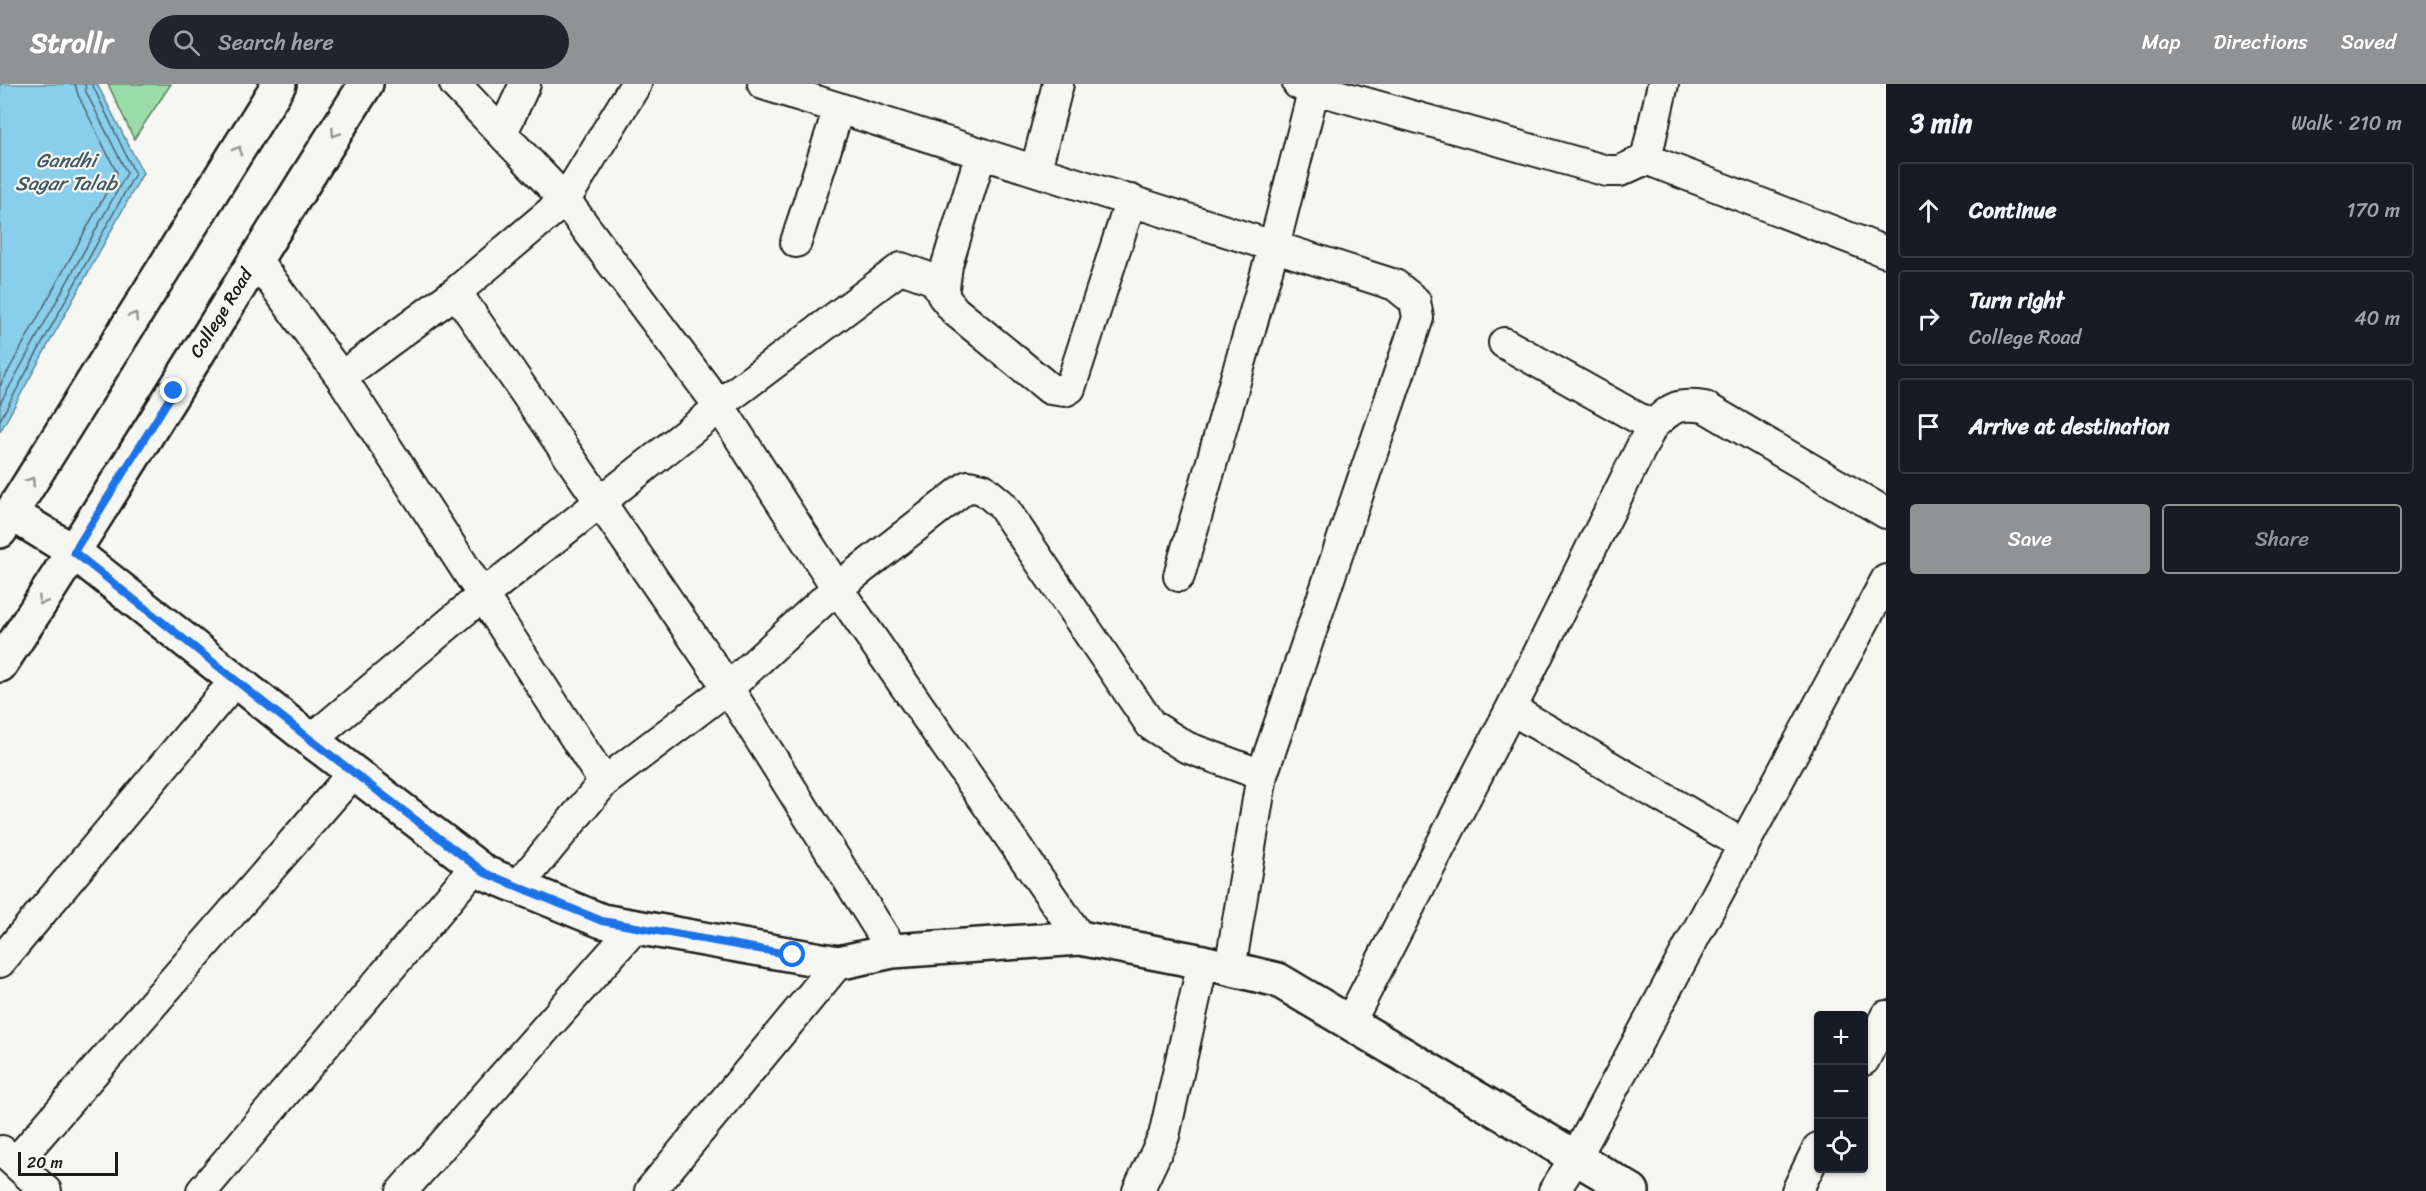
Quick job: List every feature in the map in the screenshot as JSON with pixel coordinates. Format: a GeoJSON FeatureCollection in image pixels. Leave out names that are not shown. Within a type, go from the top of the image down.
{"type":"FeatureCollection","features":[{"type":"Feature","properties":{"kind":"street"},"geometry":{"type":"LineString","coordinates":[[279,84],[6,522],[74,552],[353,773],[485,873],[602,921],[838,963],[893,951],[1080,938],[1217,965],[1278,980],[1632,1191]]}},
{"type":"Feature","properties":{"kind":"street","name":"College Road"},"geometry":{"type":"LineString","coordinates":[[0,665],[74,552],[255,258],[366,84]]}},
{"type":"Feature","properties":{"kind":"street"},"geometry":{"type":"LineString","coordinates":[[455,84],[565,200],[720,407],[837,588],[1080,938]]}},
{"type":"Feature","properties":{"kind":"street"},"geometry":{"type":"LineString","coordinates":[[502,133],[525,84]]}},
{"type":"Feature","properties":{"kind":"street"},"geometry":{"type":"LineString","coordinates":[[341,377],[456,292],[565,200],[636,84]]}},
{"type":"Feature","properties":{"kind":"street"},"geometry":{"type":"LineString","coordinates":[[763,84],[1395,285],[1414,301],[1418,318],[1262,775],[1217,965],[1164,1136],[1138,1191]]}},
{"type":"Feature","properties":{"kind":"street"},"geometry":{"type":"LineString","coordinates":[[1036,169],[1058,84]]}},
{"type":"Feature","properties":{"kind":"street"},"geometry":{"type":"LineString","coordinates":[[1646,159],[1663,84]]}},
{"type":"Feature","properties":{"kind":"street"},"geometry":{"type":"LineString","coordinates":[[1179,576],[1274,246],[1309,86],[1606,171],[1620,171],[1646,159],[1886,252]]}},
{"type":"Feature","properties":{"kind":"street"},"geometry":{"type":"LineString","coordinates":[[796,243],[839,108]]}},
{"type":"Feature","properties":{"kind":"street"},"geometry":{"type":"LineString","coordinates":[[944,296],[947,265],[981,153]]}},
{"type":"Feature","properties":{"kind":"street"},"geometry":{"type":"LineString","coordinates":[[311,740],[483,595],[720,407],[728,398],[901,268],[935,280],[955,311],[1050,389],[1065,392],[1070,388],[1131,200]]}},
{"type":"Feature","properties":{"kind":"street"},"geometry":{"type":"LineString","coordinates":[[255,258],[341,377],[604,782]]}},
{"type":"Feature","properties":{"kind":"street"},"geometry":{"type":"LineString","coordinates":[[456,292],[728,688],[893,951]]}},
{"type":"Feature","properties":{"kind":"street"},"geometry":{"type":"LineString","coordinates":[[1504,343],[1652,426]]}},
{"type":"Feature","properties":{"kind":"street"},"geometry":{"type":"LineString","coordinates":[[1350,1022],[1511,709],[1652,426],[1668,411],[1683,404],[1705,407],[1886,513]]}},
{"type":"Feature","properties":{"kind":"street"},"geometry":{"type":"LineString","coordinates":[[518,886],[604,782],[728,688],[837,588],[968,486],[983,489],[1001,504],[1151,725],[1185,747],[1262,775]]}},
{"type":"Feature","properties":{"kind":"street"},"geometry":{"type":"LineString","coordinates":[[1554,1191],[1576,1157],[1886,580]]}},
{"type":"Feature","properties":{"kind":"street"},"geometry":{"type":"LineString","coordinates":[[0,962],[222,696]]}},
{"type":"Feature","properties":{"kind":"street"},"geometry":{"type":"LineString","coordinates":[[1511,709],[1744,845]]}},
{"type":"Feature","properties":{"kind":"street"},"geometry":{"type":"LineString","coordinates":[[46,1191],[8,1156],[353,773]]}},
{"type":"Feature","properties":{"kind":"street"},"geometry":{"type":"LineString","coordinates":[[202,1191],[476,866]]}},
{"type":"Feature","properties":{"kind":"street"},"geometry":{"type":"LineString","coordinates":[[402,1191],[636,926]]}},
{"type":"Feature","properties":{"kind":"street"},"geometry":{"type":"LineString","coordinates":[[650,1191],[838,963]]}},
{"type":"Feature","properties":{"kind":"street"},"geometry":{"type":"LineString","coordinates":[[1868,1050],[1886,1016]]}},
{"type":"Feature","properties":{"kind":"street"},"geometry":{"type":"LineString","coordinates":[[1797,1191],[1814,1156]]}},
{"type":"Feature","properties":{"kind":"green space"},"geometry":{"type":"Polygon","coordinates":[[[108,84],[171,84],[134,139],[108,84]]]}},
{"type":"Feature","properties":{"kind":"water","name":"Gandhi Sagar Talab"},"geometry":{"type":"Polygon","coordinates":[[[0,84],[97,84],[143,173],[0,432],[0,84]]]}},
{"type":"Feature","properties":{"kind":"route"},"geometry":{"type":"LineString","coordinates":[[174,391],[74,552],[311,740],[485,873],[602,921],[793,955]]}}]}
